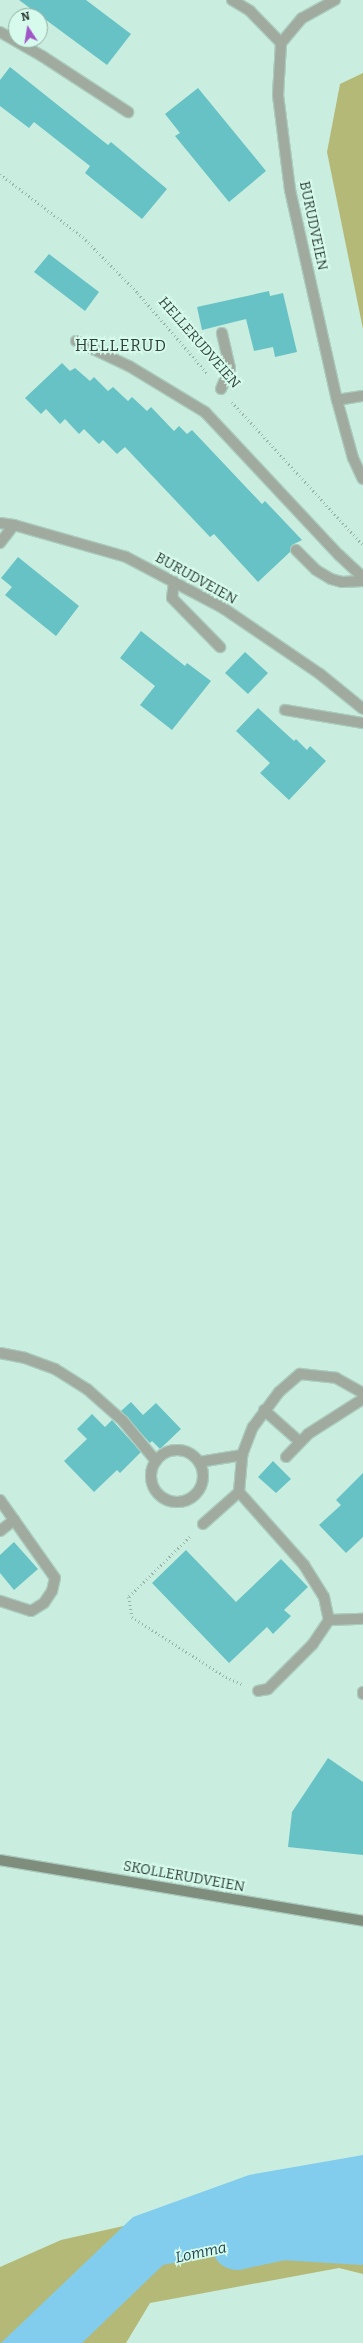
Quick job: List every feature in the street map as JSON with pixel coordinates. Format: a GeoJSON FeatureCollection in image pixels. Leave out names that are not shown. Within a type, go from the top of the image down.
{"type":"FeatureCollection","features":[{"type":"Feature","properties":{"kind":"street"},"geometry":{"type":"LineString","coordinates":[[232,0],[250,11],[281,43],[302,18],[335,0]]}},
{"type":"Feature","properties":{"kind":"street"},"geometry":{"type":"LineString","coordinates":[[0,32],[42,56],[128,112]]}},
{"type":"Feature","properties":{"kind":"street","name":"BURUDVEIEN"},"geometry":{"type":"LineString","coordinates":[[281,43],[278,95],[290,190],[337,400],[353,458],[363,479]]}},
{"type":"Feature","properties":{"kind":"street"},"geometry":{"type":"LineString","coordinates":[[221,389],[230,368],[222,333]]}},
{"type":"Feature","properties":{"kind":"street"},"geometry":{"type":"LineString","coordinates":[[76,340],[129,366],[205,412],[339,555],[363,577]]}},
{"type":"Feature","properties":{"kind":"street"},"geometry":{"type":"LineString","coordinates":[[337,400],[363,396]]}},
{"type":"Feature","properties":{"kind":"street","name":"BURUDVEIEN"},"geometry":{"type":"LineString","coordinates":[[0,523],[14,525],[126,557],[230,613],[320,674],[363,709]]}},
{"type":"Feature","properties":{"kind":"street"},"geometry":{"type":"LineString","coordinates":[[0,542],[14,525]]}},
{"type":"Feature","properties":{"kind":"street"},"geometry":{"type":"LineString","coordinates":[[296,550],[316,570],[331,579],[342,582],[363,581]]}},
{"type":"Feature","properties":{"kind":"street"},"geometry":{"type":"LineString","coordinates":[[174,582],[172,598],[220,647]]}},
{"type":"Feature","properties":{"kind":"street"},"geometry":{"type":"LineString","coordinates":[[285,710],[363,723]]}},
{"type":"Feature","properties":{"kind":"street"},"geometry":{"type":"LineString","coordinates":[[0,1353],[25,1358],[55,1369],[87,1389],[123,1421],[156,1461]]}},
{"type":"Feature","properties":{"kind":"street"},"geometry":{"type":"LineString","coordinates":[[204,1524],[239,1492],[242,1455],[252,1427],[264,1410],[300,1374],[336,1378],[363,1393]]}},
{"type":"Feature","properties":{"kind":"street"},"geometry":{"type":"LineString","coordinates":[[286,1457],[308,1434],[363,1399]]}},
{"type":"Feature","properties":{"kind":"street"},"geometry":{"type":"LineString","coordinates":[[264,1410],[300,1442]]}},
{"type":"Feature","properties":{"kind":"street"},"geometry":{"type":"LineString","coordinates":[[176,1450],[193,1455],[199,1462],[202,1479],[199,1490],[193,1496],[180,1502],[162,1497],[153,1486],[151,1477],[156,1461],[162,1454],[176,1450]]}},
{"type":"Feature","properties":{"kind":"street"},"geometry":{"type":"LineString","coordinates":[[199,1462],[242,1455]]}},
{"type":"Feature","properties":{"kind":"street"},"geometry":{"type":"LineString","coordinates":[[239,1492],[304,1565],[324,1597],[329,1620],[313,1644],[268,1689],[258,1691]]}},
{"type":"Feature","properties":{"kind":"street"},"geometry":{"type":"LineString","coordinates":[[0,1500],[55,1578],[52,1591],[44,1603],[31,1611],[0,1601]]}},
{"type":"Feature","properties":{"kind":"street"},"geometry":{"type":"LineString","coordinates":[[0,1531],[14,1520]]}},
{"type":"Feature","properties":{"kind":"street"},"geometry":{"type":"LineString","coordinates":[[329,1620],[363,1619]]}},
{"type":"Feature","properties":{"kind":"street","name":"SKOLLERUDVEIEN"},"geometry":{"type":"LineString","coordinates":[[0,1860],[363,1921]]}},
{"type":"Feature","properties":{"kind":"path","name":"HELLERUDVEIEN"},"geometry":{"type":"LineString","coordinates":[[0,174],[83,237],[138,293],[221,389],[363,545]]}},
{"type":"Feature","properties":{"kind":"path"},"geometry":{"type":"LineString","coordinates":[[204,1524],[129,1597],[132,1618],[226,1677],[258,1691]]}},
{"type":"Feature","properties":{"kind":"green space"},"geometry":{"type":"Polygon","coordinates":[[[363,73],[363,329],[327,152],[340,84],[363,73]]]}},
{"type":"Feature","properties":{"kind":"green space"},"geometry":{"type":"Polygon","coordinates":[[[288,2189],[363,2192],[363,2274],[339,2268],[150,2303],[126,2343],[0,2343],[0,2267],[61,2240],[288,2189]]]}},
{"type":"Feature","properties":{"kind":"water"},"geometry":{"type":"Polygon","coordinates":[[[363,2155],[363,2224],[163,2265],[82,2343],[1,2343],[133,2217],[249,2175],[363,2155]]]}},
{"type":"Feature","properties":{"kind":"building"},"geometry":{"type":"Polygon","coordinates":[[[19,0],[86,0],[131,34],[107,65],[48,21],[48,8],[30,8],[19,0]]]}},
{"type":"Feature","properties":{"kind":"building"},"geometry":{"type":"Polygon","coordinates":[[[10,67],[108,145],[111,142],[167,189],[142,219],[85,173],[90,166],[34,122],[29,128],[0,106],[0,80],[10,67]]]}},
{"type":"Feature","properties":{"kind":"building"},"geometry":{"type":"Polygon","coordinates":[[[198,88],[266,171],[229,202],[175,136],[180,133],[165,114],[198,88]]]}},
{"type":"Feature","properties":{"kind":"building"},"geometry":{"type":"Polygon","coordinates":[[[49,254],[99,292],[85,311],[34,272],[49,254]]]}},
{"type":"Feature","properties":{"kind":"building"},"geometry":{"type":"Polygon","coordinates":[[[269,291],[270,296],[283,293],[297,352],[275,357],[273,347],[254,351],[246,319],[202,330],[197,307],[269,291]]]}},
{"type":"Feature","properties":{"kind":"building"},"geometry":{"type":"Polygon","coordinates":[[[62,363],[70,371],[75,368],[90,381],[94,377],[108,391],[113,387],[128,401],[132,397],[147,411],[151,407],[174,431],[179,426],[187,434],[192,430],[262,504],[265,501],[302,540],[292,545],[290,552],[258,582],[214,534],[210,537],[125,447],[117,454],[103,440],[99,444],[84,429],[79,434],[65,419],[60,424],[46,409],[41,414],[25,398],[62,363]]]}},
{"type":"Feature","properties":{"kind":"building"},"geometry":{"type":"Polygon","coordinates":[[[18,557],[79,606],[56,636],[5,595],[12,587],[1,578],[18,557]]]}},
{"type":"Feature","properties":{"kind":"building"},"geometry":{"type":"Polygon","coordinates":[[[141,631],[185,666],[187,663],[211,681],[172,730],[140,705],[155,686],[120,658],[141,631]]]}},
{"type":"Feature","properties":{"kind":"building"},"geometry":{"type":"Polygon","coordinates":[[[245,652],[268,673],[248,694],[225,673],[245,652]]]}},
{"type":"Feature","properties":{"kind":"building"},"geometry":{"type":"Polygon","coordinates":[[[258,708],[294,741],[296,739],[307,750],[310,746],[326,761],[289,800],[260,773],[270,763],[236,731],[258,708]]]}},
{"type":"Feature","properties":{"kind":"building"},"geometry":{"type":"Polygon","coordinates":[[[131,1402],[143,1415],[156,1403],[181,1429],[160,1449],[152,1441],[150,1443],[121,1411],[131,1402]]]}},
{"type":"Feature","properties":{"kind":"building"},"geometry":{"type":"Polygon","coordinates":[[[92,1414],[105,1427],[112,1420],[141,1452],[120,1473],[117,1470],[94,1492],[64,1461],[87,1439],[77,1429],[92,1414]]]}},
{"type":"Feature","properties":{"kind":"building"},"geometry":{"type":"Polygon","coordinates":[[[273,1461],[291,1479],[276,1493],[258,1477],[273,1461]]]}},
{"type":"Feature","properties":{"kind":"building"},"geometry":{"type":"Polygon","coordinates":[[[363,1473],[363,1537],[346,1553],[319,1525],[341,1505],[336,1500],[363,1473]]]}},
{"type":"Feature","properties":{"kind":"building"},"geometry":{"type":"Polygon","coordinates":[[[14,1542],[38,1569],[14,1590],[0,1573],[0,1555],[14,1542]]]}},
{"type":"Feature","properties":{"kind":"building"},"geometry":{"type":"Polygon","coordinates":[[[186,1550],[236,1602],[281,1559],[308,1587],[284,1610],[291,1616],[273,1634],[267,1627],[229,1663],[152,1583],[186,1550]]]}},
{"type":"Feature","properties":{"kind":"building"},"geometry":{"type":"Polygon","coordinates":[[[328,1758],[363,1782],[363,1855],[288,1847],[292,1812],[328,1758]]]}},
{"type":"Feature","properties":{"kind":"waterway","name":"Lomma"},"geometry":{"type":"LineString","coordinates":[[236,2245],[282,2235],[363,2240]]}},
{"type":"Feature","properties":{"kind":"district","name":"HELLERUD"},"geometry":{"type":"Point","coordinates":[121,346]}}]}
